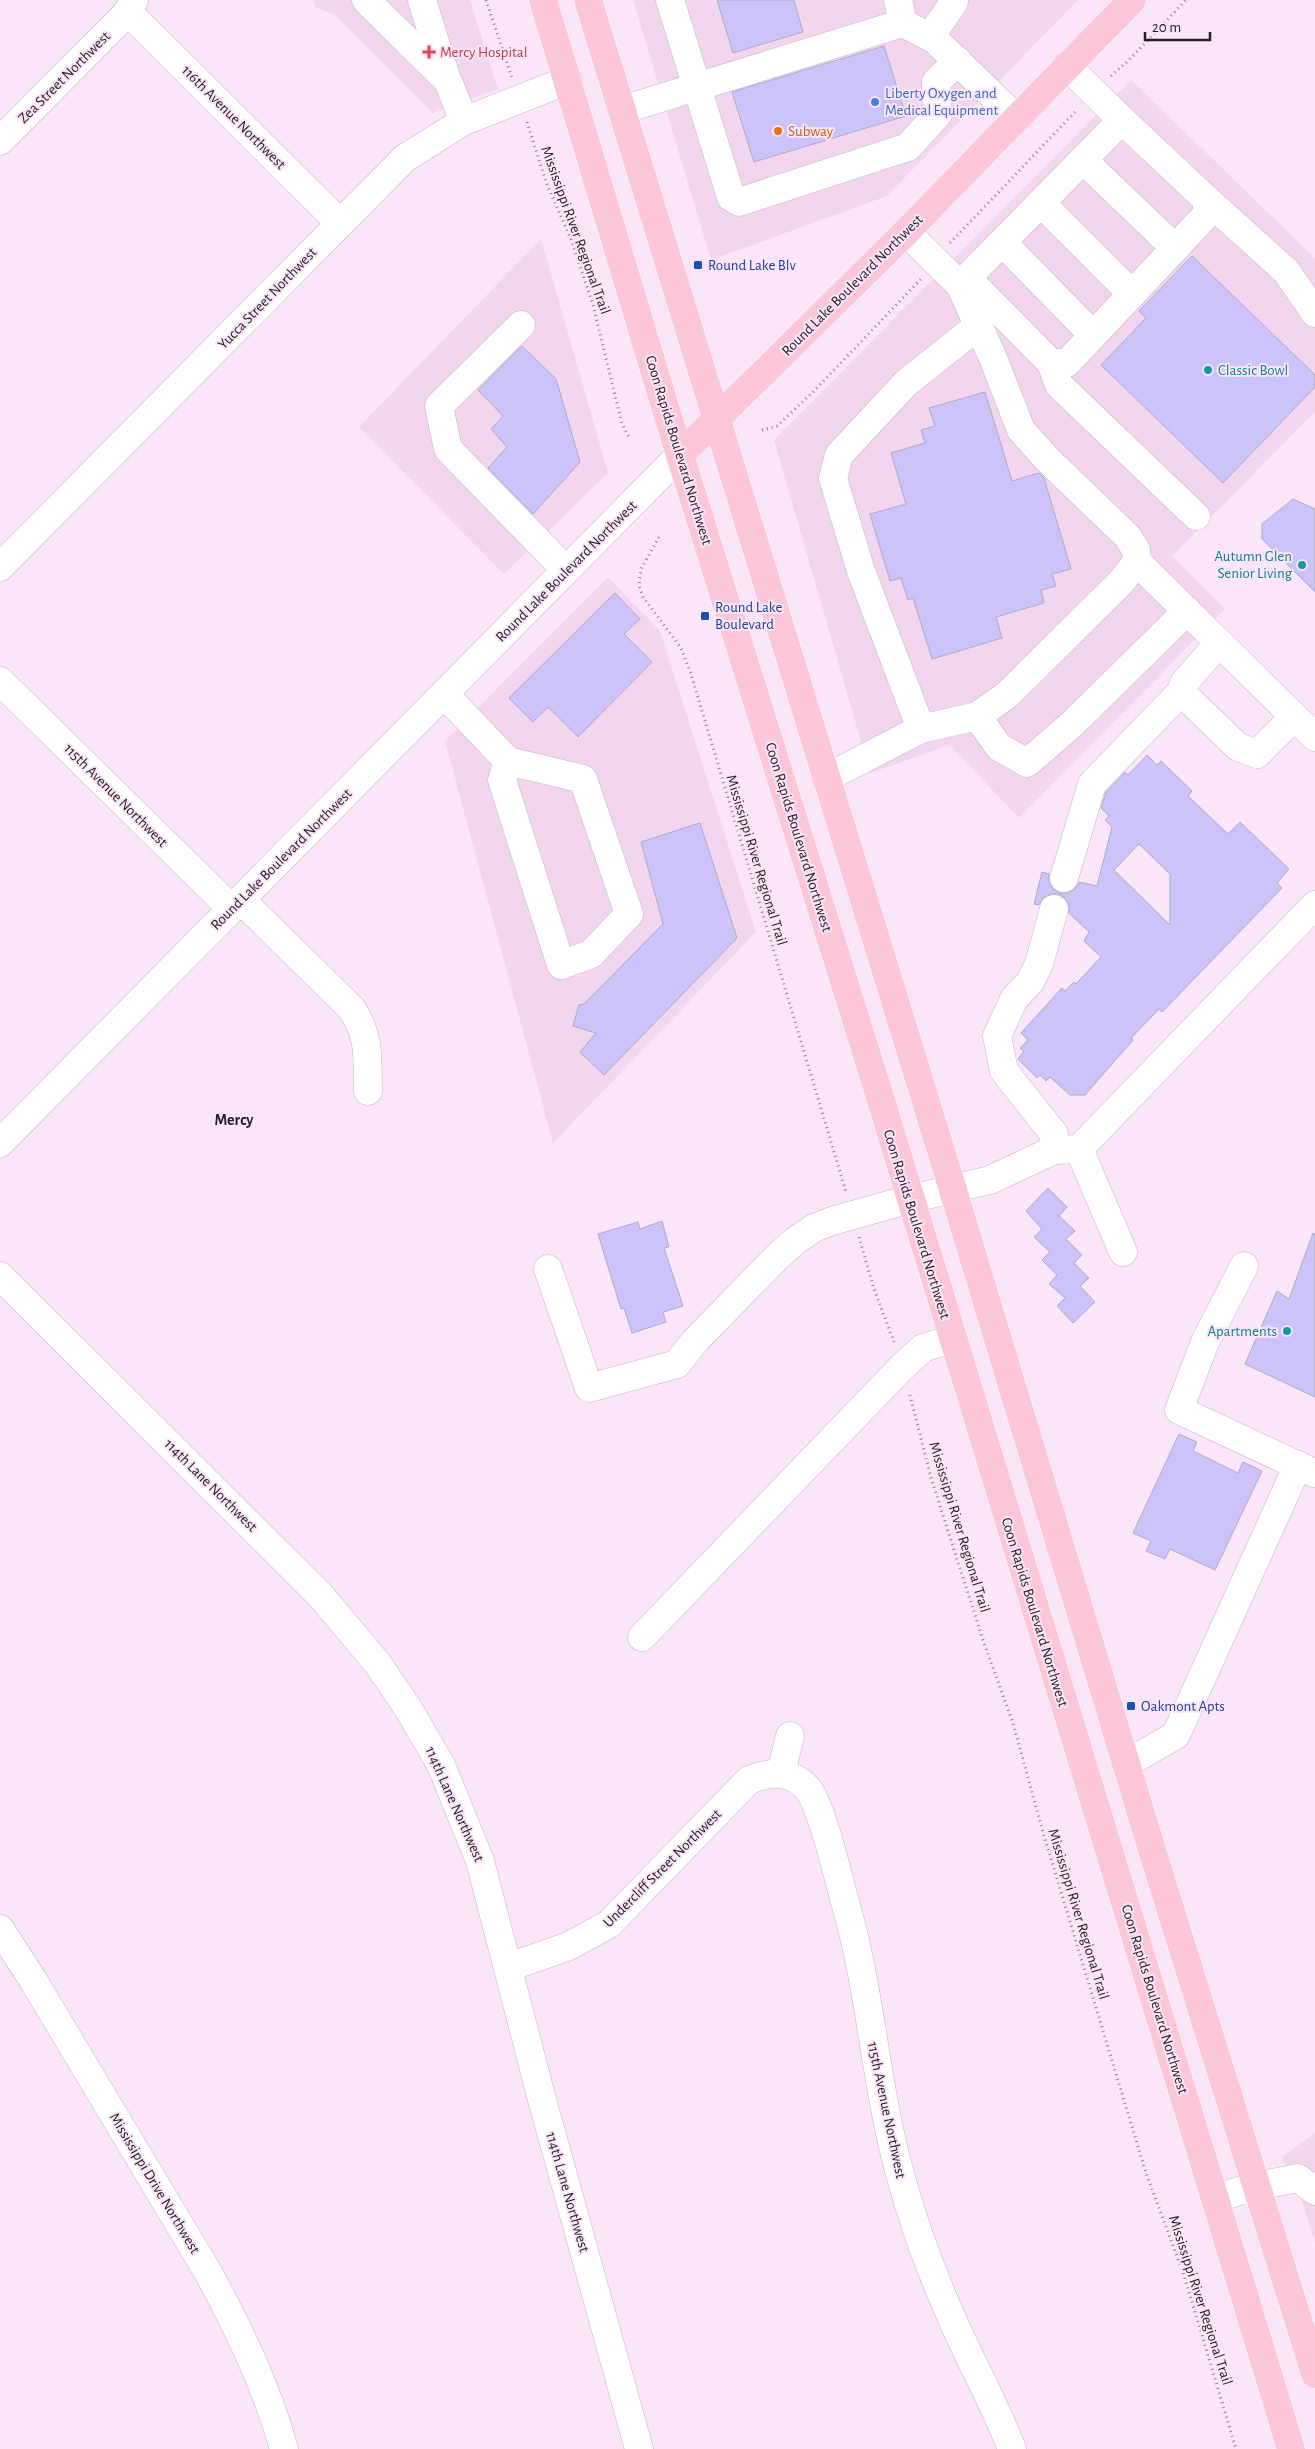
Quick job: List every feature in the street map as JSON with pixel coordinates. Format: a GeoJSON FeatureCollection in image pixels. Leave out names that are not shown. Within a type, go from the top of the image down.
{"type":"FeatureCollection","features":[{"type":"Feature","properties":{"kind":"main road","name":"Coon Rapids Boulevard Northwest"},"geometry":{"type":"LineString","coordinates":[[543,0],[680,455],[910,1199],[1291,2449]]}},
{"type":"Feature","properties":{"kind":"main road"},"geometry":{"type":"LineString","coordinates":[[588,0],[953,1190],[1126,1764],[1315,2374]]}},
{"type":"Feature","properties":{"kind":"main road","name":"Round Lake Boulevard Northwest"},"geometry":{"type":"LineString","coordinates":[[680,455],[906,232],[1132,0]]}},
{"type":"Feature","properties":{"kind":"street"},"geometry":{"type":"LineString","coordinates":[[366,0],[448,81]]}},
{"type":"Feature","properties":{"kind":"street"},"geometry":{"type":"LineString","coordinates":[[422,0],[448,81],[464,121]]}},
{"type":"Feature","properties":{"kind":"street"},"geometry":{"type":"LineString","coordinates":[[670,0],[731,197],[739,202],[908,147],[938,114],[936,82],[958,61]]}},
{"type":"Feature","properties":{"kind":"street"},"geometry":{"type":"LineString","coordinates":[[930,37],[954,1]]}},
{"type":"Feature","properties":{"kind":"street","name":"Zea Street Northwest"},"geometry":{"type":"LineString","coordinates":[[0,141],[131,6]]}},
{"type":"Feature","properties":{"kind":"street","name":"116th Avenue Northwest"},"geometry":{"type":"LineString","coordinates":[[131,6],[340,223]]}},
{"type":"Feature","properties":{"kind":"street"},"geometry":{"type":"LineString","coordinates":[[622,110],[696,87],[900,12],[958,61],[1016,118]]}},
{"type":"Feature","properties":{"kind":"street"},"geometry":{"type":"LineString","coordinates":[[1067,66],[1205,198],[1286,271],[1315,313]]}},
{"type":"Feature","properties":{"kind":"street","name":"Yucca Street Northwest"},"geometry":{"type":"LineString","coordinates":[[0,567],[229,338],[405,158],[464,121],[568,80]]}},
{"type":"Feature","properties":{"kind":"street"},"geometry":{"type":"LineString","coordinates":[[964,281],[1122,120]]}},
{"type":"Feature","properties":{"kind":"street"},"geometry":{"type":"LineString","coordinates":[[1083,160],[1175,248]]}},
{"type":"Feature","properties":{"kind":"street"},"geometry":{"type":"LineString","coordinates":[[1051,363],[1066,363],[1209,212],[1205,198]]}},
{"type":"Feature","properties":{"kind":"street"},"geometry":{"type":"LineString","coordinates":[[1041,203],[1132,294]]}},
{"type":"Feature","properties":{"kind":"street"},"geometry":{"type":"LineString","coordinates":[[906,232],[934,260],[964,281],[1051,363],[1060,385],[1196,516]]}},
{"type":"Feature","properties":{"kind":"street"},"geometry":{"type":"LineString","coordinates":[[1002,242],[1093,335]]}},
{"type":"Feature","properties":{"kind":"street"},"geometry":{"type":"LineString","coordinates":[[964,281],[979,325],[1021,430],[1048,460],[1128,537],[1136,550],[1137,562],[1315,737]]}},
{"type":"Feature","properties":{"kind":"street"},"geometry":{"type":"LineString","coordinates":[[521,325],[439,406],[448,449],[566,570]]}},
{"type":"Feature","properties":{"kind":"street"},"geometry":{"type":"LineString","coordinates":[[921,729],[861,571],[833,478],[839,455],[906,383],[979,325]]}},
{"type":"Feature","properties":{"kind":"street","name":"Round Lake Boulevard Northwest"},"geometry":{"type":"LineString","coordinates":[[0,1143],[680,455]]}},
{"type":"Feature","properties":{"kind":"street"},"geometry":{"type":"LineString","coordinates":[[826,778],[921,729],[977,716],[1008,695],[1121,582],[1137,562]]}},
{"type":"Feature","properties":{"kind":"street"},"geometry":{"type":"LineString","coordinates":[[977,716],[999,747],[1026,763],[1072,724],[1187,611]]}},
{"type":"Feature","properties":{"kind":"street"},"geometry":{"type":"LineString","coordinates":[[1064,878],[1092,784],[1181,692],[1184,683],[1219,643]]}},
{"type":"Feature","properties":{"kind":"street","name":"115th Avenue Northwest"},"geometry":{"type":"LineString","coordinates":[[0,681],[236,904],[351,1008],[362,1024],[367,1041],[368,1091]]}},
{"type":"Feature","properties":{"kind":"street"},"geometry":{"type":"LineString","coordinates":[[1181,692],[1238,747],[1257,754],[1294,717]]}},
{"type":"Feature","properties":{"kind":"street"},"geometry":{"type":"LineString","coordinates":[[444,694],[508,761],[583,779],[629,914],[591,954],[561,965],[502,780],[508,761]]}},
{"type":"Feature","properties":{"kind":"street"},"geometry":{"type":"LineString","coordinates":[[548,1269],[589,1388],[677,1364],[696,1341],[795,1241],[814,1228],[910,1199],[990,1180],[1066,1149],[1315,905]]}},
{"type":"Feature","properties":{"kind":"street"},"geometry":{"type":"LineString","coordinates":[[1054,908],[1039,964],[1030,982],[1014,998],[996,1036],[1004,1071],[1066,1149],[1123,1252]]}},
{"type":"Feature","properties":{"kind":"street"},"geometry":{"type":"LineString","coordinates":[[1126,1764],[1176,1735],[1306,1469],[1179,1410],[1205,1342],[1244,1266]]}},
{"type":"Feature","properties":{"kind":"street","name":"114th Lane Northwest"},"geometry":{"type":"LineString","coordinates":[[0,1276],[308,1582],[378,1664],[409,1710],[441,1766],[480,1860],[541,2096],[640,2449]]}},
{"type":"Feature","properties":{"kind":"street"},"geometry":{"type":"LineString","coordinates":[[642,1637],[903,1366],[923,1348],[952,1339]]}},
{"type":"Feature","properties":{"kind":"street"},"geometry":{"type":"LineString","coordinates":[[782,1772],[790,1736]]}},
{"type":"Feature","properties":{"kind":"street","name":"115th Avenue Northwest"},"geometry":{"type":"LineString","coordinates":[[782,1772],[800,1782],[808,1790],[822,1822],[858,1951],[888,2128],[905,2193],[943,2298],[1012,2449]]}},
{"type":"Feature","properties":{"kind":"street","name":"Undercliff Street Northwest"},"geometry":{"type":"LineString","coordinates":[[509,1967],[569,1946],[609,1924],[749,1780],[762,1775],[782,1772]]}},
{"type":"Feature","properties":{"kind":"street","name":"Mississippi Drive Northwest"},"geometry":{"type":"LineString","coordinates":[[0,1929],[34,1980],[234,2319],[276,2419],[284,2449]]}},
{"type":"Feature","properties":{"kind":"street"},"geometry":{"type":"LineString","coordinates":[[1216,2198],[1257,2186],[1298,2178],[1315,2190]]}},
{"type":"Feature","properties":{"kind":"path"},"geometry":{"type":"LineString","coordinates":[[486,0],[514,85]]}},
{"type":"Feature","properties":{"kind":"path"},"geometry":{"type":"LineString","coordinates":[[762,430],[777,426],[813,392],[914,288],[934,260],[1039,152],[1093,91],[1128,61],[1186,0]]}},
{"type":"Feature","properties":{"kind":"path","name":"Mississippi River Regional Trail"},"geometry":{"type":"LineString","coordinates":[[524,114],[546,182],[572,242],[593,305],[622,424],[630,439]]}},
{"type":"Feature","properties":{"kind":"path","name":"Mississippi River Regional Trail"},"geometry":{"type":"LineString","coordinates":[[659,537],[641,569],[640,586],[643,597],[681,648],[691,674],[847,1194]]}},
{"type":"Feature","properties":{"kind":"path"},"geometry":{"type":"LineString","coordinates":[[858,1234],[874,1289],[896,1346]]}},
{"type":"Feature","properties":{"kind":"path","name":"Mississippi River Regional Trail"},"geometry":{"type":"LineString","coordinates":[[909,1392],[934,1487],[984,1643],[1013,1723],[1042,1829],[1146,2173],[1184,2275],[1236,2449]]}},
{"type":"Feature","properties":{"kind":"shaded area","name":"Mercy Hospital"},"geometry":{"type":"Polygon","coordinates":[[[313,0],[470,0],[498,89],[433,113],[335,15],[315,7],[313,0]]]}},
{"type":"Feature","properties":{"kind":"shaded area"},"geometry":{"type":"Polygon","coordinates":[[[633,0],[1078,0],[887,196],[711,260],[633,0]]]}},
{"type":"Feature","properties":{"kind":"shaded area"},"geometry":{"type":"Polygon","coordinates":[[[1131,80],[1315,258],[1315,412],[1172,556],[1225,609],[1019,818],[950,745],[870,773],[774,440],[1131,80]]]}},
{"type":"Feature","properties":{"kind":"shaded area"},"geometry":{"type":"Polygon","coordinates":[[[541,239],[608,473],[504,574],[359,427],[541,239]]]}},
{"type":"Feature","properties":{"kind":"shaded area"},"geometry":{"type":"Polygon","coordinates":[[[608,577],[660,631],[756,932],[553,1143],[445,741],[608,577]]]}},
{"type":"Feature","properties":{"kind":"shaded area"},"geometry":{"type":"Polygon","coordinates":[[[1315,2133],[1315,2244],[1303,2204],[1282,2157],[1315,2133]]]}},
{"type":"Feature","properties":{"kind":"building"},"geometry":{"type":"Polygon","coordinates":[[[717,0],[794,0],[803,32],[733,53],[717,0]]]}},
{"type":"Feature","properties":{"kind":"building"},"geometry":{"type":"Polygon","coordinates":[[[884,46],[906,116],[754,162],[732,92],[884,46]]]}},
{"type":"Feature","properties":{"kind":"building","name":"Classic Bowl"},"geometry":{"type":"Polygon","coordinates":[[[1192,256],[1315,375],[1315,387],[1223,483],[1101,365],[1146,318],[1139,311],[1192,256]]]}},
{"type":"Feature","properties":{"kind":"building"},"geometry":{"type":"Polygon","coordinates":[[[522,346],[556,379],[580,462],[533,514],[488,468],[507,447],[491,429],[503,416],[478,390],[522,346]]]}},
{"type":"Feature","properties":{"kind":"building"},"geometry":{"type":"Polygon","coordinates":[[[985,392],[1012,481],[1039,473],[1044,478],[1071,569],[1052,574],[1056,586],[1041,590],[1044,603],[996,617],[1002,638],[932,659],[913,598],[908,600],[901,578],[890,581],[870,514],[906,504],[891,453],[925,443],[921,430],[935,426],[929,408],[985,392]]]}},
{"type":"Feature","properties":{"kind":"building","name":"Autumn Glen Senior Living"},"geometry":{"type":"Polygon","coordinates":[[[1293,499],[1315,509],[1315,592],[1262,539],[1262,524],[1293,499]]]}},
{"type":"Feature","properties":{"kind":"building"},"geometry":{"type":"Polygon","coordinates":[[[615,593],[640,619],[624,634],[652,662],[578,737],[548,707],[533,722],[509,698],[615,593]]]}},
{"type":"Feature","properties":{"kind":"building"},"geometry":{"type":"Polygon","coordinates":[[[1147,755],[1157,765],[1161,761],[1192,791],[1188,796],[1228,834],[1240,822],[1289,869],[1277,883],[1282,888],[1162,1012],[1159,1009],[1131,1038],[1133,1040],[1085,1095],[1070,1095],[1050,1077],[1046,1081],[1040,1075],[1037,1078],[1018,1059],[1024,1051],[1020,1048],[1028,1040],[1021,1033],[1062,988],[1065,991],[1074,982],[1076,984],[1101,957],[1084,941],[1089,932],[1069,913],[1069,905],[1065,898],[1059,894],[1051,894],[1043,898],[1039,905],[1034,904],[1042,872],[1049,874],[1049,882],[1052,888],[1060,893],[1068,893],[1074,890],[1079,882],[1097,886],[1112,827],[1105,820],[1109,816],[1101,808],[1106,792],[1125,772],[1128,775],[1147,755]],[[1139,844],[1114,870],[1170,925],[1170,874],[1139,844]]]}},
{"type":"Feature","properties":{"kind":"building"},"geometry":{"type":"Polygon","coordinates":[[[700,823],[737,938],[604,1075],[580,1052],[596,1033],[573,1026],[579,1005],[584,1004],[663,924],[641,842],[700,823]]]}},
{"type":"Feature","properties":{"kind":"building"},"geometry":{"type":"Polygon","coordinates":[[[1048,1188],[1067,1207],[1059,1216],[1075,1231],[1066,1239],[1082,1255],[1074,1263],[1089,1278],[1080,1286],[1095,1302],[1073,1323],[1057,1306],[1065,1298],[1049,1284],[1057,1275],[1042,1260],[1050,1252],[1034,1237],[1042,1229],[1026,1211],[1048,1188]]]}},
{"type":"Feature","properties":{"kind":"building"},"geometry":{"type":"Polygon","coordinates":[[[662,1221],[669,1247],[664,1248],[683,1306],[663,1312],[666,1322],[632,1333],[624,1308],[621,1309],[598,1234],[638,1222],[640,1229],[662,1221]]]}},
{"type":"Feature","properties":{"kind":"building","name":"Apartments"},"geometry":{"type":"Polygon","coordinates":[[[1313,1233],[1315,1234],[1315,1397],[1245,1364],[1277,1291],[1289,1299],[1313,1233]]]}},
{"type":"Feature","properties":{"kind":"building"},"geometry":{"type":"Polygon","coordinates":[[[1179,1434],[1197,1442],[1193,1451],[1238,1473],[1243,1462],[1262,1471],[1215,1570],[1170,1549],[1165,1559],[1146,1551],[1151,1541],[1133,1533],[1179,1434]]]}},
{"type":"Feature","properties":{"kind":"place","name":"Mercy Hospital"},"geometry":{"type":"Point","coordinates":[429,52]}},
{"type":"Feature","properties":{"kind":"place","name":"Liberty Oxygen and Medical Equipment"},"geometry":{"type":"Point","coordinates":[875,102]}},
{"type":"Feature","properties":{"kind":"place","name":"Subway"},"geometry":{"type":"Point","coordinates":[778,131]}},
{"type":"Feature","properties":{"kind":"place","name":"Round Lake Blv"},"geometry":{"type":"Point","coordinates":[698,265]}},
{"type":"Feature","properties":{"kind":"place","name":"Classic Bowl"},"geometry":{"type":"Point","coordinates":[1208,370]}},
{"type":"Feature","properties":{"kind":"place","name":"Autumn Glen Senior Living"},"geometry":{"type":"Point","coordinates":[1302,565]}},
{"type":"Feature","properties":{"kind":"place","name":"Round Lake Boulevard"},"geometry":{"type":"Point","coordinates":[705,616]}},
{"type":"Feature","properties":{"kind":"place","name":"Apartments"},"geometry":{"type":"Point","coordinates":[1287,1331]}},
{"type":"Feature","properties":{"kind":"place","name":"Oakmont Apts"},"geometry":{"type":"Point","coordinates":[1131,1706]}},
{"type":"Feature","properties":{"kind":"district","name":"Mercy"},"geometry":{"type":"Point","coordinates":[234,1119]}}]}
